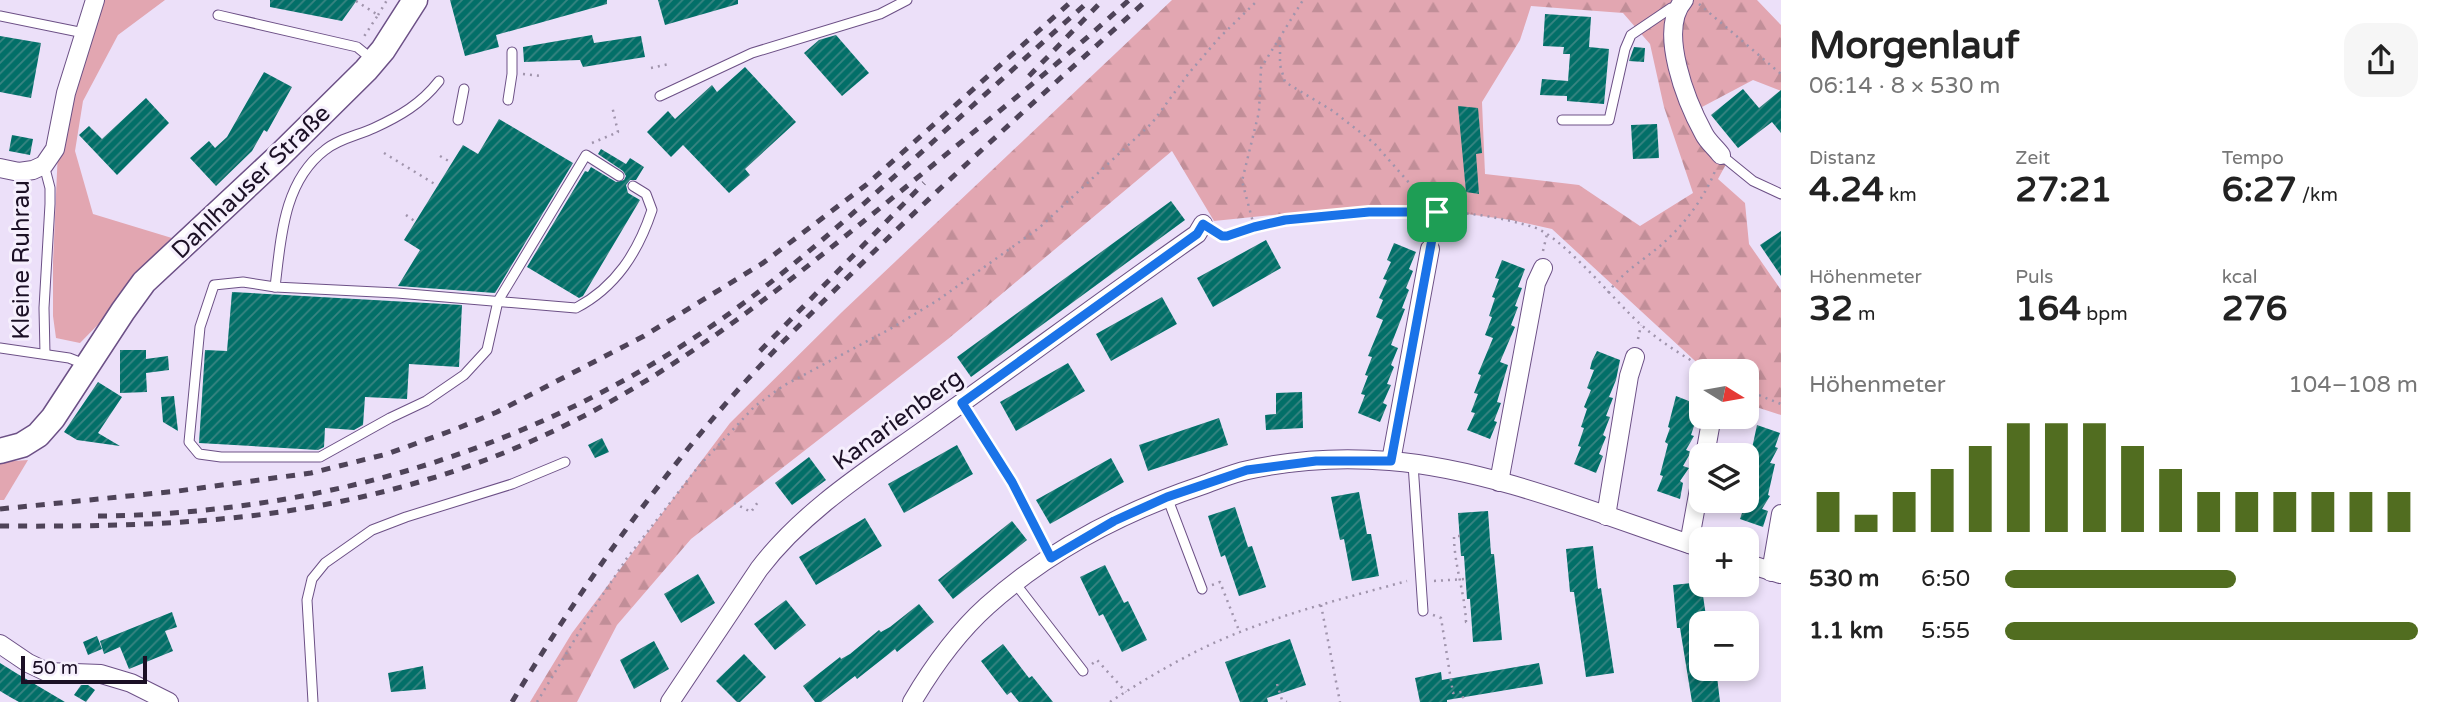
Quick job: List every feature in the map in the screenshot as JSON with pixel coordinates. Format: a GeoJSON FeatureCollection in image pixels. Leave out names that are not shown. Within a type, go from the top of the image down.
{"type":"FeatureCollection","features":[{"type":"Feature","properties":{"kind":"street","name":"Kleine Ruhrau"},"geometry":{"type":"LineString","coordinates":[[0,168],[19,172],[33,170],[44,165],[55,149],[66,93],[95,0]]}},
{"type":"Feature","properties":{"kind":"street","name":"Dahlhauser Straße"},"geometry":{"type":"LineString","coordinates":[[0,451],[22,445],[38,435],[53,418],[145,282],[279,156],[415,0]]}},
{"type":"Feature","properties":{"kind":"street"},"geometry":{"type":"LineString","coordinates":[[1681,4],[1673,23],[1677,66],[1705,135],[1721,155]]}},
{"type":"Feature","properties":{"kind":"street","name":"Kanarienberg"},"geometry":{"type":"LineString","coordinates":[[670,702],[759,569],[789,533],[819,507],[1197,234],[1203,224]]}},
{"type":"Feature","properties":{"kind":"street"},"geometry":{"type":"LineString","coordinates":[[1391,461],[1430,249]]}},
{"type":"Feature","properties":{"kind":"street"},"geometry":{"type":"LineString","coordinates":[[1499,482],[1536,282],[1543,268]]}},
{"type":"Feature","properties":{"kind":"street"},"geometry":{"type":"LineString","coordinates":[[1606,516],[1629,376],[1635,357]]}},
{"type":"Feature","properties":{"kind":"street"},"geometry":{"type":"LineString","coordinates":[[912,702],[951,646],[985,607],[1051,558],[1114,521],[1167,497],[1247,470],[1316,461],[1391,461],[1413,464],[1499,482],[1689,544]]}},
{"type":"Feature","properties":{"kind":"street"},"geometry":{"type":"LineString","coordinates":[[1759,567],[1776,573],[1781,514]]}},
{"type":"Feature","properties":{"kind":"street"},"geometry":{"type":"LineString","coordinates":[[0,644],[28,663],[47,671],[101,674],[131,683],[169,702]]}},
{"type":"Feature","properties":{"kind":"lane"},"geometry":{"type":"LineString","coordinates":[[660,96],[752,53],[880,14],[907,0]]}},
{"type":"Feature","properties":{"kind":"lane"},"geometry":{"type":"LineString","coordinates":[[1562,120],[1609,120],[1630,35],[1681,4]]}},
{"type":"Feature","properties":{"kind":"lane"},"geometry":{"type":"LineString","coordinates":[[218,15],[366,54]]}},
{"type":"Feature","properties":{"kind":"lane"},"geometry":{"type":"LineString","coordinates":[[0,16],[84,33]]}},
{"type":"Feature","properties":{"kind":"lane"},"geometry":{"type":"LineString","coordinates":[[508,100],[512,52]]}},
{"type":"Feature","properties":{"kind":"lane"},"geometry":{"type":"LineString","coordinates":[[275,287],[282,226],[294,188],[308,166],[327,148],[400,115],[426,98],[439,81]]}},
{"type":"Feature","properties":{"kind":"lane"},"geometry":{"type":"LineString","coordinates":[[458,120],[464,89]]}},
{"type":"Feature","properties":{"kind":"lane"},"geometry":{"type":"LineString","coordinates":[[619,176],[586,155],[498,301],[487,350],[464,375],[426,401],[320,457],[221,457],[199,454],[189,442],[200,327],[214,285],[243,282],[275,287],[498,301],[576,308],[596,297],[623,268],[643,236],[652,211],[646,194],[633,186]]}},
{"type":"Feature","properties":{"kind":"lane"},"geometry":{"type":"LineString","coordinates":[[1721,155],[1753,181],[1781,194]]}},
{"type":"Feature","properties":{"kind":"lane","name":"Kleine Ruhrau"},"geometry":{"type":"LineString","coordinates":[[44,165],[50,188],[44,308],[45,354]]}},
{"type":"Feature","properties":{"kind":"lane"},"geometry":{"type":"LineString","coordinates":[[0,348],[69,358],[88,365]]}},
{"type":"Feature","properties":{"kind":"lane"},"geometry":{"type":"LineString","coordinates":[[313,702],[307,600],[312,579],[325,563],[372,530],[512,484],[565,462]]}},
{"type":"Feature","properties":{"kind":"lane"},"geometry":{"type":"LineString","coordinates":[[1413,464],[1423,611]]}},
{"type":"Feature","properties":{"kind":"lane"},"geometry":{"type":"LineString","coordinates":[[1167,497],[1202,589]]}},
{"type":"Feature","properties":{"kind":"lane"},"geometry":{"type":"LineString","coordinates":[[1015,583],[1083,671]]}},
{"type":"Feature","properties":{"kind":"path"},"geometry":{"type":"LineString","coordinates":[[366,54],[378,15],[387,0]]}},
{"type":"Feature","properties":{"kind":"path"},"geometry":{"type":"LineString","coordinates":[[537,702],[627,558],[698,467],[755,406],[783,386],[938,300],[1038,228],[1152,123],[1219,38],[1258,0]]}},
{"type":"Feature","properties":{"kind":"path"},"geometry":{"type":"LineString","coordinates":[[1254,227],[1243,191],[1242,175],[1259,112],[1261,68],[1303,0]]}},
{"type":"Feature","properties":{"kind":"path"},"geometry":{"type":"LineString","coordinates":[[1694,0],[1781,74]]}},
{"type":"Feature","properties":{"kind":"path"},"geometry":{"type":"LineString","coordinates":[[356,1],[378,15]]}},
{"type":"Feature","properties":{"kind":"path"},"geometry":{"type":"LineString","coordinates":[[1280,38],[1280,65],[1285,82],[1333,111],[1374,144],[1437,212]]}},
{"type":"Feature","properties":{"kind":"path"},"geometry":{"type":"LineString","coordinates":[[651,68],[669,64]]}},
{"type":"Feature","properties":{"kind":"path"},"geometry":{"type":"LineString","coordinates":[[525,74],[541,76]]}},
{"type":"Feature","properties":{"kind":"path"},"geometry":{"type":"LineString","coordinates":[[591,144],[618,132],[612,106]]}},
{"type":"Feature","properties":{"kind":"path"},"geometry":{"type":"LineString","coordinates":[[384,153],[438,186]]}},
{"type":"Feature","properties":{"kind":"path"},"geometry":{"type":"LineString","coordinates":[[1608,293],[1620,278],[1681,225],[1711,181],[1721,155]]}},
{"type":"Feature","properties":{"kind":"path"},"geometry":{"type":"LineString","coordinates":[[440,156],[452,163]]}},
{"type":"Feature","properties":{"kind":"path"},"geometry":{"type":"LineString","coordinates":[[1203,224],[1222,236],[1227,236],[1254,227],[1317,216],[1369,212],[1437,212],[1510,221],[1540,229],[1563,247],[1641,325],[1690,359]]}},
{"type":"Feature","properties":{"kind":"path"},"geometry":{"type":"LineString","coordinates":[[1430,249],[1437,212]]}},
{"type":"Feature","properties":{"kind":"path"},"geometry":{"type":"LineString","coordinates":[[406,215],[416,222]]}},
{"type":"Feature","properties":{"kind":"path"},"geometry":{"type":"LineString","coordinates":[[1759,395],[1781,404]]}},
{"type":"Feature","properties":{"kind":"path"},"geometry":{"type":"LineString","coordinates":[[962,403],[1012,482],[1051,558]]}},
{"type":"Feature","properties":{"kind":"path"},"geometry":{"type":"LineString","coordinates":[[734,503],[751,512],[758,502]]}},
{"type":"Feature","properties":{"kind":"path"},"geometry":{"type":"LineString","coordinates":[[1460,536],[1454,536],[1454,551],[1463,579],[1461,596],[1465,604],[1466,622],[1471,621]]}},
{"type":"Feature","properties":{"kind":"path"},"geometry":{"type":"LineString","coordinates":[[1110,702],[1150,676],[1240,633],[1321,605],[1421,580],[1463,579]]}},
{"type":"Feature","properties":{"kind":"path"},"geometry":{"type":"LineString","coordinates":[[1202,589],[1220,582],[1240,633]]}},
{"type":"Feature","properties":{"kind":"path"},"geometry":{"type":"LineString","coordinates":[[1321,605],[1340,702]]}},
{"type":"Feature","properties":{"kind":"path"},"geometry":{"type":"LineString","coordinates":[[1423,611],[1441,618],[1453,693]]}},
{"type":"Feature","properties":{"kind":"path"},"geometry":{"type":"LineString","coordinates":[[1083,671],[1097,660],[1126,692]]}},
{"type":"Feature","properties":{"kind":"path"},"geometry":{"type":"LineString","coordinates":[[1277,684],[1282,700],[1287,702]]}},
{"type":"Feature","properties":{"kind":"path"},"geometry":{"type":"LineString","coordinates":[[1447,695],[1462,692],[1464,702]]}},
{"type":"Feature","properties":{"kind":"green space"},"geometry":{"type":"Polygon","coordinates":[[[98,0],[165,0],[118,35],[83,101],[75,151],[93,214],[185,242],[132,290],[80,343],[56,338],[53,316],[58,150],[98,0]]]}},
{"type":"Feature","properties":{"kind":"green space"},"geometry":{"type":"Polygon","coordinates":[[[1172,0],[1757,0],[1781,25],[1781,91],[1753,80],[1702,107],[1709,127],[1731,155],[1718,179],[1745,203],[1749,244],[1781,290],[1781,415],[1759,408],[1759,359],[1693,359],[1552,229],[1511,220],[1438,210],[1312,211],[1214,221],[1172,151],[948,339],[691,539],[617,625],[577,702],[530,702],[572,633],[730,423],[842,312],[1172,0]],[[1531,6],[1520,40],[1482,102],[1485,174],[1579,185],[1640,226],[1693,193],[1664,107],[1650,44],[1623,13],[1531,6]]]}},
{"type":"Feature","properties":{"kind":"green space"},"geometry":{"type":"Polygon","coordinates":[[[28,460],[4,500],[0,500],[0,462],[28,460]]]}},
{"type":"Feature","properties":{"kind":"building"},"geometry":{"type":"Polygon","coordinates":[[[270,0],[357,0],[342,21],[270,7],[270,0]]]}},
{"type":"Feature","properties":{"kind":"building"},"geometry":{"type":"Polygon","coordinates":[[[450,0],[607,0],[607,4],[496,35],[499,47],[465,56],[450,0]]]}},
{"type":"Feature","properties":{"kind":"building"},"geometry":{"type":"Polygon","coordinates":[[[658,0],[738,0],[738,4],[665,25],[658,0]]]}},
{"type":"Feature","properties":{"kind":"building"},"geometry":{"type":"Polygon","coordinates":[[[1545,14],[1591,17],[1589,47],[1609,49],[1604,104],[1567,101],[1567,96],[1540,95],[1542,79],[1568,81],[1570,54],[1563,54],[1564,47],[1543,46],[1545,14]]]}},
{"type":"Feature","properties":{"kind":"building"},"geometry":{"type":"Polygon","coordinates":[[[592,35],[594,43],[641,36],[645,57],[583,67],[580,60],[524,62],[523,47],[592,35]]]}},
{"type":"Feature","properties":{"kind":"building"},"geometry":{"type":"Polygon","coordinates":[[[836,35],[869,73],[842,96],[804,53],[819,40],[836,35]]]}},
{"type":"Feature","properties":{"kind":"building"},"geometry":{"type":"Polygon","coordinates":[[[0,36],[41,43],[31,98],[0,92],[0,36]]]}},
{"type":"Feature","properties":{"kind":"building"},"geometry":{"type":"Polygon","coordinates":[[[1634,47],[1645,48],[1644,62],[1629,61],[1634,47]]]}},
{"type":"Feature","properties":{"kind":"building"},"geometry":{"type":"Polygon","coordinates":[[[745,67],[796,122],[745,169],[750,175],[729,193],[683,145],[671,157],[647,132],[668,111],[675,119],[712,85],[717,92],[745,67]]]}},
{"type":"Feature","properties":{"kind":"building"},"geometry":{"type":"Polygon","coordinates":[[[264,72],[292,87],[267,132],[264,130],[252,151],[216,186],[190,158],[209,141],[215,148],[227,137],[264,72]]]}},
{"type":"Feature","properties":{"kind":"building"},"geometry":{"type":"Polygon","coordinates":[[[1743,89],[1759,108],[1781,90],[1781,133],[1772,122],[1738,148],[1711,115],[1743,89]]]}},
{"type":"Feature","properties":{"kind":"building"},"geometry":{"type":"Polygon","coordinates":[[[146,98],[169,123],[117,175],[79,135],[89,126],[102,139],[146,98]]]}},
{"type":"Feature","properties":{"kind":"building"},"geometry":{"type":"Polygon","coordinates":[[[1458,106],[1478,108],[1482,153],[1476,154],[1479,194],[1466,192],[1458,106]]]}},
{"type":"Feature","properties":{"kind":"building"},"geometry":{"type":"Polygon","coordinates":[[[499,119],[573,163],[495,293],[398,286],[420,250],[404,240],[463,145],[478,154],[499,119]]]}},
{"type":"Feature","properties":{"kind":"building"},"geometry":{"type":"Polygon","coordinates":[[[1657,124],[1659,158],[1633,159],[1631,125],[1657,124]]]}},
{"type":"Feature","properties":{"kind":"building"},"geometry":{"type":"Polygon","coordinates":[[[12,135],[33,139],[30,155],[9,151],[12,135]]]}},
{"type":"Feature","properties":{"kind":"building"},"geometry":{"type":"Polygon","coordinates":[[[601,149],[626,164],[630,158],[644,167],[636,180],[630,180],[626,185],[628,193],[640,200],[583,296],[579,298],[527,267],[585,171],[588,172],[591,167],[616,182],[624,180],[626,176],[623,171],[598,154],[601,149]]]}},
{"type":"Feature","properties":{"kind":"building"},"geometry":{"type":"Polygon","coordinates":[[[1171,201],[1185,220],[971,377],[957,357],[1171,201]]]}},
{"type":"Feature","properties":{"kind":"building"},"geometry":{"type":"Polygon","coordinates":[[[1781,231],[1781,276],[1760,245],[1781,231]]]}},
{"type":"Feature","properties":{"kind":"building"},"geometry":{"type":"Polygon","coordinates":[[[1266,240],[1281,268],[1213,307],[1197,278],[1266,240]]]}},
{"type":"Feature","properties":{"kind":"building"},"geometry":{"type":"Polygon","coordinates":[[[1394,243],[1416,252],[1409,269],[1413,271],[1406,288],[1409,290],[1402,308],[1405,309],[1391,345],[1398,348],[1387,384],[1391,385],[1383,403],[1387,405],[1380,422],[1358,413],[1365,395],[1361,394],[1368,376],[1365,375],[1372,357],[1368,356],[1383,320],[1376,317],[1383,300],[1379,298],[1387,280],[1383,279],[1391,262],[1387,260],[1394,243]]]}},
{"type":"Feature","properties":{"kind":"building"},"geometry":{"type":"Polygon","coordinates":[[[1502,260],[1525,269],[1518,287],[1522,288],[1515,306],[1518,307],[1511,325],[1515,327],[1500,362],[1508,365],[1497,402],[1501,403],[1494,421],[1497,422],[1490,439],[1467,430],[1475,413],[1471,412],[1478,394],[1474,393],[1481,375],[1478,374],[1493,338],[1485,335],[1492,317],[1489,316],[1495,298],[1492,297],[1499,279],[1495,278],[1502,260]]]}},
{"type":"Feature","properties":{"kind":"building"},"geometry":{"type":"Polygon","coordinates":[[[232,292],[462,305],[459,367],[409,364],[407,399],[365,397],[363,425],[354,430],[325,428],[324,447],[318,450],[199,443],[205,350],[227,351],[232,292]]]}},
{"type":"Feature","properties":{"kind":"building"},"geometry":{"type":"Polygon","coordinates":[[[1162,297],[1177,324],[1111,361],[1096,334],[1162,297]]]}},
{"type":"Feature","properties":{"kind":"building"},"geometry":{"type":"Polygon","coordinates":[[[120,350],[146,350],[146,359],[168,356],[169,370],[146,373],[147,392],[120,393],[120,350]]]}},
{"type":"Feature","properties":{"kind":"building"},"geometry":{"type":"Polygon","coordinates":[[[1597,351],[1620,360],[1609,397],[1613,398],[1606,416],[1610,417],[1599,454],[1603,456],[1596,473],[1574,464],[1581,447],[1578,446],[1584,428],[1581,427],[1587,409],[1584,407],[1591,390],[1587,388],[1594,370],[1590,369],[1597,351]]]}},
{"type":"Feature","properties":{"kind":"building"},"geometry":{"type":"Polygon","coordinates":[[[1068,363],[1085,391],[1016,431],[1000,402],[1068,363]]]}},
{"type":"Feature","properties":{"kind":"building"},"geometry":{"type":"Polygon","coordinates":[[[98,382],[122,397],[98,433],[120,446],[77,440],[64,432],[98,382]]]}},
{"type":"Feature","properties":{"kind":"building"},"geometry":{"type":"Polygon","coordinates":[[[1302,392],[1303,428],[1266,430],[1265,415],[1276,414],[1276,393],[1302,392]]]}},
{"type":"Feature","properties":{"kind":"building"},"geometry":{"type":"Polygon","coordinates":[[[174,396],[178,431],[163,422],[161,397],[174,396]]]}},
{"type":"Feature","properties":{"kind":"building"},"geometry":{"type":"Polygon","coordinates":[[[1676,396],[1689,401],[1689,429],[1693,429],[1691,435],[1694,436],[1686,450],[1689,456],[1683,466],[1689,468],[1680,481],[1683,483],[1680,499],[1657,491],[1663,476],[1660,475],[1668,444],[1665,442],[1670,428],[1668,427],[1676,396]]]}},
{"type":"Feature","properties":{"kind":"building"},"geometry":{"type":"Polygon","coordinates":[[[1219,418],[1228,445],[1148,471],[1139,445],[1219,418]]]}},
{"type":"Feature","properties":{"kind":"building"},"geometry":{"type":"Polygon","coordinates":[[[1759,426],[1780,433],[1775,447],[1778,448],[1770,463],[1775,464],[1768,495],[1770,496],[1762,509],[1768,511],[1763,527],[1740,519],[1742,513],[1759,513],[1759,443],[1753,443],[1759,426]]]}},
{"type":"Feature","properties":{"kind":"building"},"geometry":{"type":"Polygon","coordinates":[[[602,438],[609,452],[595,458],[588,445],[602,438]]]}},
{"type":"Feature","properties":{"kind":"building"},"geometry":{"type":"Polygon","coordinates":[[[957,445],[973,474],[904,513],[888,484],[957,445]]]}},
{"type":"Feature","properties":{"kind":"building"},"geometry":{"type":"Polygon","coordinates":[[[809,457],[826,480],[792,505],[775,483],[809,457]]]}},
{"type":"Feature","properties":{"kind":"building"},"geometry":{"type":"Polygon","coordinates":[[[1111,458],[1124,482],[1050,524],[1036,500],[1111,458]]]}},
{"type":"Feature","properties":{"kind":"building"},"geometry":{"type":"Polygon","coordinates":[[[1359,492],[1379,576],[1352,581],[1344,539],[1340,540],[1331,497],[1359,492]]]}},
{"type":"Feature","properties":{"kind":"building"},"geometry":{"type":"Polygon","coordinates":[[[1235,507],[1248,547],[1252,546],[1266,587],[1239,596],[1225,555],[1221,557],[1208,516],[1235,507]]]}},
{"type":"Feature","properties":{"kind":"building"},"geometry":{"type":"Polygon","coordinates":[[[1488,511],[1502,640],[1473,642],[1458,513],[1488,511]]]}},
{"type":"Feature","properties":{"kind":"building"},"geometry":{"type":"Polygon","coordinates":[[[865,518],[882,546],[816,585],[799,557],[865,518]]]}},
{"type":"Feature","properties":{"kind":"building"},"geometry":{"type":"Polygon","coordinates":[[[1012,521],[1027,540],[953,599],[938,580],[1012,521]]]}},
{"type":"Feature","properties":{"kind":"building"},"geometry":{"type":"Polygon","coordinates":[[[1593,546],[1614,673],[1586,677],[1574,592],[1570,592],[1566,549],[1593,546]]]}},
{"type":"Feature","properties":{"kind":"building"},"geometry":{"type":"Polygon","coordinates":[[[1105,565],[1124,603],[1128,601],[1147,640],[1122,652],[1103,614],[1099,616],[1080,577],[1105,565]]]}},
{"type":"Feature","properties":{"kind":"building"},"geometry":{"type":"Polygon","coordinates":[[[698,574],[715,603],[681,623],[664,594],[698,574]]]}},
{"type":"Feature","properties":{"kind":"building"},"geometry":{"type":"Polygon","coordinates":[[[1689,583],[1689,597],[1703,597],[1705,611],[1689,611],[1689,681],[1718,681],[1720,702],[1692,702],[1680,628],[1677,628],[1673,585],[1689,583]]]}},
{"type":"Feature","properties":{"kind":"building"},"geometry":{"type":"Polygon","coordinates":[[[786,600],[806,625],[775,650],[754,624],[786,600]]]}},
{"type":"Feature","properties":{"kind":"building"},"geometry":{"type":"Polygon","coordinates":[[[919,604],[934,622],[857,679],[855,676],[821,702],[815,702],[803,686],[840,657],[841,659],[850,654],[879,630],[881,632],[890,627],[919,604]]]}},
{"type":"Feature","properties":{"kind":"building"},"geometry":{"type":"Polygon","coordinates":[[[172,612],[177,627],[165,631],[173,651],[129,669],[120,647],[104,654],[100,641],[172,612]]]}},
{"type":"Feature","properties":{"kind":"building"},"geometry":{"type":"Polygon","coordinates":[[[97,636],[102,649],[88,655],[83,642],[97,636]]]}},
{"type":"Feature","properties":{"kind":"building"},"geometry":{"type":"Polygon","coordinates":[[[1290,639],[1306,685],[1267,698],[1268,702],[1240,702],[1225,662],[1290,639]]]}},
{"type":"Feature","properties":{"kind":"building"},"geometry":{"type":"Polygon","coordinates":[[[654,641],[669,669],[634,689],[620,660],[654,641]]]}},
{"type":"Feature","properties":{"kind":"building"},"geometry":{"type":"Polygon","coordinates":[[[1003,644],[1029,678],[1032,676],[1053,702],[1019,702],[1011,692],[1007,695],[981,661],[1003,644]]]}},
{"type":"Feature","properties":{"kind":"building"},"geometry":{"type":"Polygon","coordinates":[[[744,654],[766,677],[737,702],[716,681],[744,654]]]}},
{"type":"Feature","properties":{"kind":"building"},"geometry":{"type":"Polygon","coordinates":[[[0,663],[65,702],[19,702],[0,691],[0,663]]]}},
{"type":"Feature","properties":{"kind":"building"},"geometry":{"type":"Polygon","coordinates":[[[1539,663],[1543,684],[1447,702],[1420,702],[1415,678],[1441,672],[1442,680],[1539,663]]]}},
{"type":"Feature","properties":{"kind":"building"},"geometry":{"type":"Polygon","coordinates":[[[423,666],[426,689],[391,692],[388,673],[423,666]]]}},
{"type":"Feature","properties":{"kind":"building"},"geometry":{"type":"Polygon","coordinates":[[[81,685],[88,685],[95,690],[86,702],[74,695],[81,685]]]}},
{"type":"Feature","properties":{"kind":"railway"},"geometry":{"type":"LineString","coordinates":[[0,509],[178,491],[311,473],[387,454],[497,412],[644,336],[763,263],[866,185],[1073,0]]}},
{"type":"Feature","properties":{"kind":"railway"},"geometry":{"type":"LineString","coordinates":[[98,516],[182,512],[264,503],[346,487],[426,465],[504,437],[580,404],[653,364],[773,281],[868,200],[1090,0]]}},
{"type":"Feature","properties":{"kind":"railway"},"geometry":{"type":"LineString","coordinates":[[1029,76],[1103,0]]}},
{"type":"Feature","properties":{"kind":"railway"},"geometry":{"type":"LineString","coordinates":[[0,526],[163,523],[322,505],[429,479],[497,456],[561,427],[622,395],[736,321],[846,236],[1016,97],[1129,0]]}},
{"type":"Feature","properties":{"kind":"railway"},"geometry":{"type":"LineString","coordinates":[[512,702],[557,629],[630,523],[742,385],[919,209],[1147,0]]}},
{"type":"Feature","properties":{"kind":"railway"},"geometry":{"type":"LineString","coordinates":[[760,351],[924,183]]}},
{"type":"Feature","properties":{"kind":"route"},"geometry":{"type":"LineString","coordinates":[[1369,212],[1437,212],[1391,461],[1316,461],[1247,470],[1167,497],[1114,521],[1051,558],[994,450],[962,403],[1197,234],[1203,224],[1222,236],[1227,236],[1285,220],[1317,216],[1369,212]]}}]}
